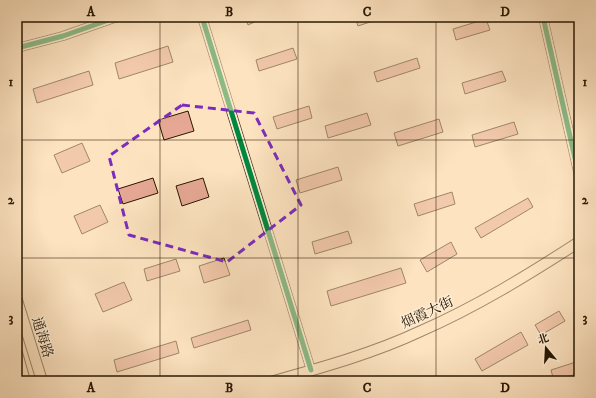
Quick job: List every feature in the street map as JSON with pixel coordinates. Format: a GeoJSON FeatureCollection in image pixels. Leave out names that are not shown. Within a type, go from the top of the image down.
{"type":"FeatureCollection","features":[{"type":"Feature","properties":{"kind":"main road","name":"烟霞大街"},"geometry":{"type":"LineString","coordinates":[[274,381],[342,361],[420,332],[490,297],[579,242]]}},
{"type":"Feature","properties":{"kind":"main road","name":"通海路"},"geometry":{"type":"LineString","coordinates":[[17,300],[42,381]]}},
{"type":"Feature","properties":{"kind":"main road"},"geometry":{"type":"LineString","coordinates":[[17,353],[25,381]]}},
{"type":"Feature","properties":{"kind":"street"},"geometry":{"type":"LineString","coordinates":[[17,48],[63,36],[117,17]]}},
{"type":"Feature","properties":{"kind":"street"},"geometry":{"type":"LineString","coordinates":[[202,17],[311,370]]}},
{"type":"Feature","properties":{"kind":"street"},"geometry":{"type":"LineString","coordinates":[[543,17],[579,176]]}},
{"type":"Feature","properties":{"kind":"highlighted area"},"geometry":{"type":"Polygon","coordinates":[[[182,105],[254,113],[301,205],[227,262],[129,235],[109,156],[182,105]]]}},
{"type":"Feature","properties":{"kind":"building"},"geometry":{"type":"Polygon","coordinates":[[[245,17],[265,17],[248,25],[245,17]]]}},
{"type":"Feature","properties":{"kind":"building"},"geometry":{"type":"Polygon","coordinates":[[[355,17],[382,17],[382,18],[358,26],[355,17]]]}},
{"type":"Feature","properties":{"kind":"building"},"geometry":{"type":"Polygon","coordinates":[[[486,19],[490,30],[456,40],[453,29],[486,19]]]}},
{"type":"Feature","properties":{"kind":"building"},"geometry":{"type":"Polygon","coordinates":[[[168,46],[173,62],[119,79],[115,63],[168,46]]]}},
{"type":"Feature","properties":{"kind":"building"},"geometry":{"type":"Polygon","coordinates":[[[293,48],[297,59],[259,71],[256,60],[293,48]]]}},
{"type":"Feature","properties":{"kind":"building"},"geometry":{"type":"Polygon","coordinates":[[[417,58],[420,68],[377,82],[374,72],[417,58]]]}},
{"type":"Feature","properties":{"kind":"building"},"geometry":{"type":"Polygon","coordinates":[[[89,71],[93,85],[37,103],[33,89],[89,71]]]}},
{"type":"Feature","properties":{"kind":"building"},"geometry":{"type":"Polygon","coordinates":[[[502,71],[506,81],[465,94],[462,83],[502,71]]]}},
{"type":"Feature","properties":{"kind":"building"},"geometry":{"type":"Polygon","coordinates":[[[309,106],[312,118],[277,129],[273,117],[309,106]]]}},
{"type":"Feature","properties":{"kind":"building"},"geometry":{"type":"Polygon","coordinates":[[[188,111],[194,131],[164,140],[158,120],[188,111]]]}},
{"type":"Feature","properties":{"kind":"building"},"geometry":{"type":"Polygon","coordinates":[[[367,113],[371,125],[328,138],[325,126],[367,113]]]}},
{"type":"Feature","properties":{"kind":"building"},"geometry":{"type":"Polygon","coordinates":[[[439,119],[443,132],[398,146],[394,133],[439,119]]]}},
{"type":"Feature","properties":{"kind":"building"},"geometry":{"type":"Polygon","coordinates":[[[514,122],[518,134],[475,147],[472,135],[514,122]]]}},
{"type":"Feature","properties":{"kind":"building"},"geometry":{"type":"Polygon","coordinates":[[[82,143],[90,161],[62,173],[54,155],[82,143]]]}},
{"type":"Feature","properties":{"kind":"building"},"geometry":{"type":"Polygon","coordinates":[[[338,167],[342,180],[300,193],[296,180],[338,167]]]}},
{"type":"Feature","properties":{"kind":"building"},"geometry":{"type":"Polygon","coordinates":[[[153,178],[158,193],[123,204],[118,189],[153,178]]]}},
{"type":"Feature","properties":{"kind":"building"},"geometry":{"type":"Polygon","coordinates":[[[203,178],[209,197],[182,206],[176,186],[203,178]]]}},
{"type":"Feature","properties":{"kind":"building"},"geometry":{"type":"Polygon","coordinates":[[[452,192],[455,204],[418,216],[414,204],[452,192]]]}},
{"type":"Feature","properties":{"kind":"building"},"geometry":{"type":"Polygon","coordinates":[[[528,198],[533,207],[481,238],[475,228],[528,198]]]}},
{"type":"Feature","properties":{"kind":"building"},"geometry":{"type":"Polygon","coordinates":[[[100,205],[108,222],[82,234],[74,216],[100,205]]]}},
{"type":"Feature","properties":{"kind":"building"},"geometry":{"type":"Polygon","coordinates":[[[348,231],[352,243],[315,254],[312,242],[348,231]]]}},
{"type":"Feature","properties":{"kind":"building"},"geometry":{"type":"Polygon","coordinates":[[[451,242],[457,254],[427,272],[420,260],[451,242]]]}},
{"type":"Feature","properties":{"kind":"building"},"geometry":{"type":"Polygon","coordinates":[[[224,258],[230,275],[204,283],[199,266],[224,258]]]}},
{"type":"Feature","properties":{"kind":"building"},"geometry":{"type":"Polygon","coordinates":[[[176,259],[180,271],[147,281],[144,269],[176,259]]]}},
{"type":"Feature","properties":{"kind":"building"},"geometry":{"type":"Polygon","coordinates":[[[401,268],[406,283],[331,306],[327,291],[401,268]]]}},
{"type":"Feature","properties":{"kind":"building"},"geometry":{"type":"Polygon","coordinates":[[[124,282],[132,300],[103,312],[95,294],[124,282]]]}},
{"type":"Feature","properties":{"kind":"building"},"geometry":{"type":"Polygon","coordinates":[[[559,311],[565,321],[541,335],[535,325],[559,311]]]}},
{"type":"Feature","properties":{"kind":"building"},"geometry":{"type":"Polygon","coordinates":[[[248,320],[251,330],[194,348],[191,338],[248,320]]]}},
{"type":"Feature","properties":{"kind":"building"},"geometry":{"type":"Polygon","coordinates":[[[521,332],[528,345],[482,371],[475,359],[521,332]]]}},
{"type":"Feature","properties":{"kind":"building"},"geometry":{"type":"Polygon","coordinates":[[[176,341],[179,353],[117,372],[114,360],[176,341]]]}},
{"type":"Feature","properties":{"kind":"building"},"geometry":{"type":"Polygon","coordinates":[[[579,361],[579,373],[554,381],[551,370],[579,361]]]}},
{"type":"Feature","properties":{"kind":"cycle path"},"geometry":{"type":"LineString","coordinates":[[17,48],[63,36],[117,17]]}},
{"type":"Feature","properties":{"kind":"cycle path"},"geometry":{"type":"LineString","coordinates":[[202,17],[311,370]]}},
{"type":"Feature","properties":{"kind":"cycle path"},"geometry":{"type":"LineString","coordinates":[[543,17],[579,176]]}}]}
